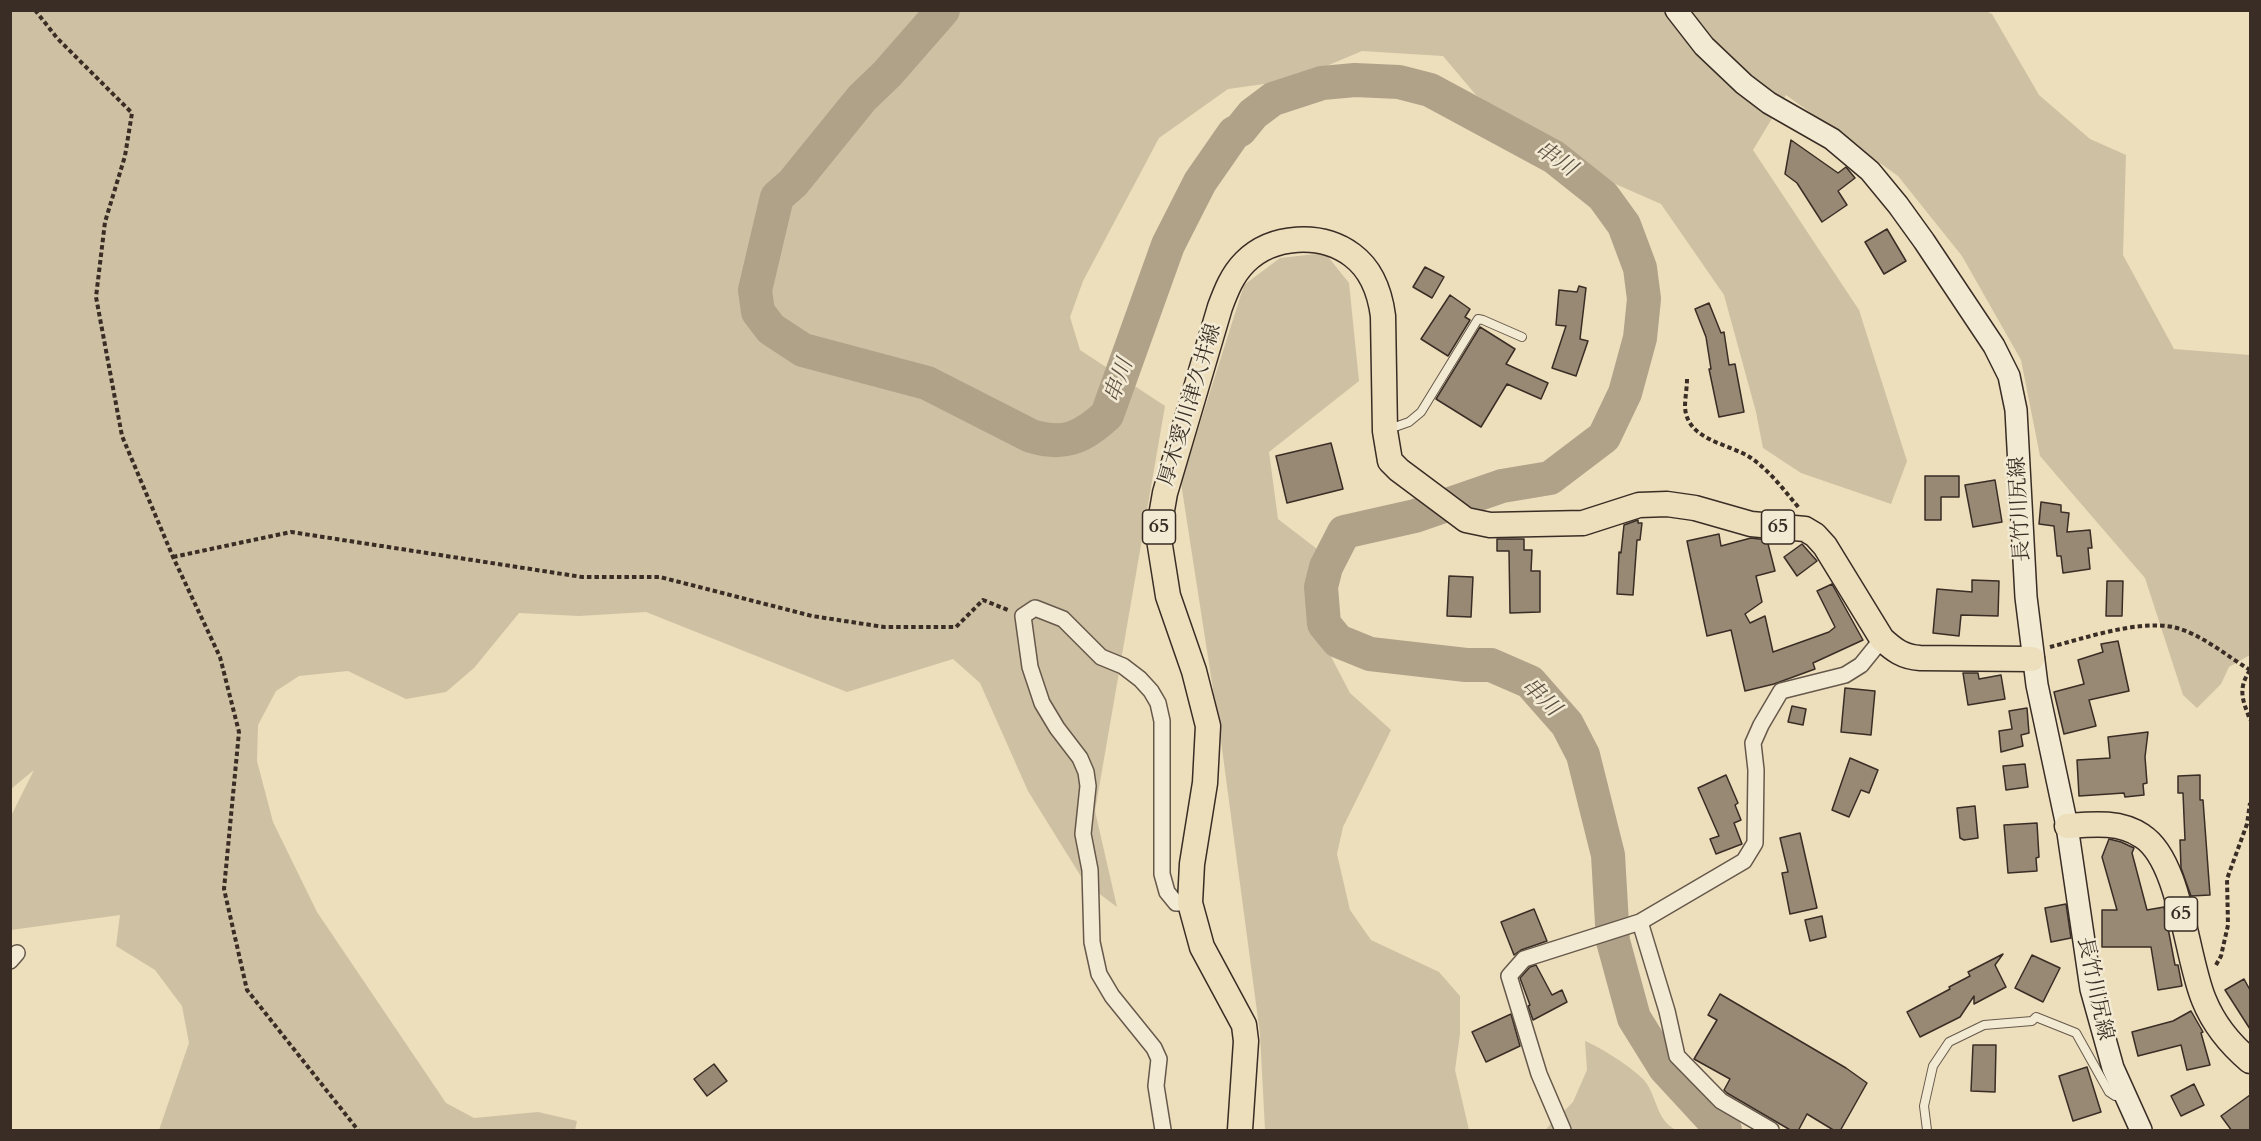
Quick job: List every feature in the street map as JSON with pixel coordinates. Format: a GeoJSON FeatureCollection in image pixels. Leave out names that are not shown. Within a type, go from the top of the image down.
{"type":"FeatureCollection","features":[{"type":"Feature","properties":{"kind":"main road","name":"長竹川尻線"},"geometry":{"type":"LineString","coordinates":[[1676,10],[1704,46],[1744,84],[1769,103],[1832,139],[1870,171],[1924,241],[2002,360],[2012,385],[2016,410],[2026,597],[2032,659],[2067,826],[2091,989],[2106,1047],[2124,1095],[2141,1131]]}},
{"type":"Feature","properties":{"kind":"main road","name":"厚木愛川津久井線"},"geometry":{"type":"LineString","coordinates":[[1240,1131],[1246,1041],[1244,1025],[1202,947],[1190,903],[1192,864],[1205,783],[1208,726],[1194,671],[1168,596],[1158,533],[1165,493],[1221,307],[1231,281],[1246,261],[1272,244],[1297,239],[1328,243],[1344,250],[1360,262],[1369,274],[1381,300],[1385,357],[1385,431],[1390,460],[1399,470],[1466,520],[1490,525],[1583,523],[1639,505],[1667,504],[1695,508],[1751,524],[1805,529]]}},
{"type":"Feature","properties":{"kind":"main road","name":"65"},"geometry":{"type":"LineString","coordinates":[[1805,529],[1815,535],[1825,546],[1882,639],[1895,651],[1915,658],[2032,659]]}},
{"type":"Feature","properties":{"kind":"main road","name":"65"},"geometry":{"type":"LineString","coordinates":[[2067,826],[2115,825],[2137,833],[2154,846],[2175,894],[2197,980],[2208,1009],[2217,1027],[2230,1043],[2250,1061]]}},
{"type":"Feature","properties":{"kind":"street"},"geometry":{"type":"LineString","coordinates":[[1163,1131],[1156,1086],[1159,1059],[1154,1048],[1112,996],[1099,974],[1092,942],[1090,870],[1083,834],[1088,786],[1086,772],[1080,758],[1057,728],[1042,703],[1030,667],[1023,616],[1035,608],[1063,619],[1101,657],[1123,666],[1151,690],[1158,703],[1162,721],[1162,874],[1170,898],[1176,903],[1190,903]]}},
{"type":"Feature","properties":{"kind":"street"},"geometry":{"type":"LineString","coordinates":[[1563,1131],[1539,1074],[1509,976],[1524,959],[1640,922],[1744,861],[1755,843],[1756,770],[1753,743],[1761,724],[1782,691],[1845,675],[1861,665],[1882,639]]}},
{"type":"Feature","properties":{"kind":"street"},"geometry":{"type":"LineString","coordinates":[[1640,922],[1667,1011],[1677,1056],[1721,1101],[1771,1131]]}},
{"type":"Feature","properties":{"kind":"lane"},"geometry":{"type":"LineString","coordinates":[[1385,431],[1409,422],[1421,412],[1478,319],[1522,337]]}},
{"type":"Feature","properties":{"kind":"lane"},"geometry":{"type":"LineString","coordinates":[[1927,1131],[1924,1106],[1933,1066],[1949,1042],[1984,1026],[2032,1021],[2036,1017],[2076,1033],[2109,1092],[2115,1096],[2124,1095]]}},
{"type":"Feature","properties":{"kind":"path"},"geometry":{"type":"LineString","coordinates":[[35,10],[57,38],[132,113],[125,156],[105,222],[96,297],[122,436],[173,557],[220,657],[240,732],[224,890],[247,990],[358,1131]]}},
{"type":"Feature","properties":{"kind":"path"},"geometry":{"type":"LineString","coordinates":[[1687,379],[1685,409],[1693,426],[1704,437],[1747,455],[1763,466],[1799,508],[1805,529]]}},
{"type":"Feature","properties":{"kind":"path"},"geometry":{"type":"LineString","coordinates":[[173,557],[291,532],[582,577],[660,578],[812,616],[884,627],[956,627],[983,600],[1023,616]]}},
{"type":"Feature","properties":{"kind":"path"},"geometry":{"type":"LineString","coordinates":[[2032,659],[2044,648],[2139,626],[2174,627],[2198,637],[2250,670],[2243,683],[2242,698],[2250,720]]}},
{"type":"Feature","properties":{"kind":"path"},"geometry":{"type":"LineString","coordinates":[[2197,980],[2212,970],[2221,956],[2228,925],[2227,879],[2247,824],[2250,803]]}},
{"type":"Feature","properties":{"kind":"shaded area"},"geometry":{"type":"Polygon","coordinates":[[[11,11],[1986,11],[1992,14],[2039,95],[2090,139],[2126,155],[2123,255],[2174,349],[2250,355],[2250,655],[2229,667],[2221,684],[2197,708],[2183,695],[2145,578],[2040,456],[2021,360],[1962,256],[1898,176],[1786,95],[1753,150],[1859,310],[1907,461],[1891,504],[1801,473],[1763,448],[1756,412],[1724,295],[1661,204],[1586,171],[1476,95],[1443,56],[1362,51],[1293,80],[1228,89],[1159,138],[1083,281],[1070,317],[1080,350],[1165,406],[1095,811],[1117,907],[1085,883],[1028,791],[980,683],[953,659],[847,692],[646,612],[579,616],[519,613],[474,668],[446,692],[406,699],[348,671],[299,676],[276,691],[258,725],[257,761],[273,822],[317,912],[446,1103],[474,1118],[538,1112],[577,1121],[575,1130],[159,1130],[189,1043],[182,1006],[155,970],[116,946],[120,915],[11,930],[10,818],[34,770],[11,789],[11,11]]]}},
{"type":"Feature","properties":{"kind":"shaded area"},"geometry":{"type":"Polygon","coordinates":[[[1325,253],[1349,283],[1359,381],[1269,452],[1278,519],[1330,559],[1326,647],[1350,693],[1391,730],[1343,827],[1337,854],[1350,910],[1371,940],[1439,972],[1460,996],[1460,1034],[1455,1070],[1469,1130],[1265,1130],[1260,1034],[1221,741],[1181,483],[1244,285],[1280,258],[1325,253]]]}},
{"type":"Feature","properties":{"kind":"shaded area"},"geometry":{"type":"Polygon","coordinates":[[[1585,1041],[1616,1058],[1644,1080],[1660,1114],[1676,1130],[1545,1130],[1573,1102],[1587,1070],[1585,1041]]]}},
{"type":"Feature","properties":{"kind":"building"},"geometry":{"type":"Polygon","coordinates":[[[1791,140],[1838,173],[1846,167],[1855,178],[1838,191],[1847,205],[1822,222],[1797,183],[1785,174],[1791,140]]]}},
{"type":"Feature","properties":{"kind":"building"},"geometry":{"type":"Polygon","coordinates":[[[1887,229],[1906,261],[1884,274],[1865,242],[1887,229]]]}},
{"type":"Feature","properties":{"kind":"building"},"geometry":{"type":"Polygon","coordinates":[[[1425,267],[1444,277],[1432,298],[1413,287],[1425,267]]]}},
{"type":"Feature","properties":{"kind":"building"},"geometry":{"type":"Polygon","coordinates":[[[1579,286],[1586,288],[1580,339],[1588,341],[1576,376],[1552,368],[1566,326],[1556,325],[1559,290],[1577,292],[1579,286]]]}},
{"type":"Feature","properties":{"kind":"building"},"geometry":{"type":"Polygon","coordinates":[[[1450,295],[1470,309],[1465,317],[1470,320],[1448,356],[1421,339],[1450,295]]]}},
{"type":"Feature","properties":{"kind":"building"},"geometry":{"type":"Polygon","coordinates":[[[1709,303],[1721,333],[1724,332],[1729,365],[1735,364],[1744,412],[1719,417],[1709,369],[1711,369],[1706,337],[1695,309],[1709,303]]]}},
{"type":"Feature","properties":{"kind":"building"},"geometry":{"type":"Polygon","coordinates":[[[1480,327],[1515,349],[1506,364],[1548,383],[1541,399],[1507,384],[1481,427],[1436,399],[1480,327]]]}},
{"type":"Feature","properties":{"kind":"building"},"geometry":{"type":"Polygon","coordinates":[[[1331,443],[1343,489],[1287,503],[1276,456],[1331,443]]]}},
{"type":"Feature","properties":{"kind":"building"},"geometry":{"type":"Polygon","coordinates":[[[1925,476],[1959,476],[1959,497],[1941,497],[1941,520],[1925,520],[1925,476]]]}},
{"type":"Feature","properties":{"kind":"building"},"geometry":{"type":"Polygon","coordinates":[[[1995,480],[2002,522],[1973,527],[1965,485],[1995,480]]]}},
{"type":"Feature","properties":{"kind":"building"},"geometry":{"type":"Polygon","coordinates":[[[2041,502],[2061,505],[2061,512],[2069,513],[2067,532],[2090,530],[2092,548],[2088,548],[2090,569],[2063,573],[2061,556],[2057,556],[2054,526],[2039,524],[2041,502]]]}},
{"type":"Feature","properties":{"kind":"building"},"geometry":{"type":"Polygon","coordinates":[[[1638,520],[1638,523],[1642,523],[1640,540],[1637,540],[1633,595],[1617,594],[1619,552],[1621,553],[1624,525],[1638,520]]]}},
{"type":"Feature","properties":{"kind":"building"},"geometry":{"type":"Polygon","coordinates":[[[1719,534],[1721,546],[1751,538],[1767,540],[1775,571],[1756,576],[1762,602],[1745,614],[1750,623],[1765,616],[1773,652],[1829,632],[1835,627],[1817,591],[1832,584],[1863,640],[1813,663],[1815,669],[1774,684],[1745,691],[1731,630],[1707,636],[1687,541],[1719,534]]]}},
{"type":"Feature","properties":{"kind":"building"},"geometry":{"type":"Polygon","coordinates":[[[1497,539],[1524,539],[1524,550],[1532,550],[1531,571],[1540,571],[1540,612],[1510,613],[1509,551],[1497,551],[1497,539]]]}},
{"type":"Feature","properties":{"kind":"building"},"geometry":{"type":"Polygon","coordinates":[[[1802,544],[1817,561],[1797,576],[1784,557],[1802,544]]]}},
{"type":"Feature","properties":{"kind":"building"},"geometry":{"type":"Polygon","coordinates":[[[1449,576],[1473,577],[1471,617],[1447,616],[1449,576]]]}},
{"type":"Feature","properties":{"kind":"building"},"geometry":{"type":"Polygon","coordinates":[[[1972,580],[1999,581],[1998,616],[1961,615],[1959,636],[1933,633],[1937,589],[1972,592],[1972,580]]]}},
{"type":"Feature","properties":{"kind":"building"},"geometry":{"type":"Polygon","coordinates":[[[2107,581],[2123,581],[2122,616],[2106,616],[2107,581]]]}},
{"type":"Feature","properties":{"kind":"building"},"geometry":{"type":"Polygon","coordinates":[[[2118,641],[2129,691],[2089,700],[2096,726],[2064,734],[2054,692],[2084,684],[2078,660],[2103,652],[2101,644],[2118,641]]]}},
{"type":"Feature","properties":{"kind":"building"},"geometry":{"type":"Polygon","coordinates":[[[1963,673],[1978,673],[1979,679],[2001,675],[2005,699],[1968,705],[1963,673]]]}},
{"type":"Feature","properties":{"kind":"building"},"geometry":{"type":"Polygon","coordinates":[[[1845,688],[1875,691],[1871,735],[1841,732],[1845,688]]]}},
{"type":"Feature","properties":{"kind":"building"},"geometry":{"type":"Polygon","coordinates":[[[1792,706],[1806,709],[1803,725],[1788,722],[1792,706]]]}},
{"type":"Feature","properties":{"kind":"building"},"geometry":{"type":"Polygon","coordinates":[[[2027,708],[2029,733],[2021,735],[2023,746],[2001,752],[1999,731],[2012,729],[2009,711],[2027,708]]]}},
{"type":"Feature","properties":{"kind":"building"},"geometry":{"type":"Polygon","coordinates":[[[2148,732],[2145,757],[2147,783],[2143,784],[2144,795],[2125,797],[2124,793],[2079,796],[2077,760],[2110,758],[2108,737],[2148,732]]]}},
{"type":"Feature","properties":{"kind":"building"},"geometry":{"type":"Polygon","coordinates":[[[1850,758],[1878,770],[1869,793],[1861,790],[1849,817],[1832,810],[1850,758]]]}},
{"type":"Feature","properties":{"kind":"building"},"geometry":{"type":"Polygon","coordinates":[[[2025,764],[2028,787],[2006,790],[2003,766],[2025,764]]]}},
{"type":"Feature","properties":{"kind":"building"},"geometry":{"type":"Polygon","coordinates":[[[1726,775],[1738,803],[1735,805],[1741,820],[1734,823],[1742,844],[1716,854],[1710,839],[1719,836],[1698,788],[1726,775]]]}},
{"type":"Feature","properties":{"kind":"building"},"geometry":{"type":"Polygon","coordinates":[[[2200,775],[2200,800],[2203,800],[2210,895],[2191,896],[2181,868],[2180,840],[2185,840],[2183,793],[2178,793],[2178,776],[2200,775]]]}},
{"type":"Feature","properties":{"kind":"building"},"geometry":{"type":"Polygon","coordinates":[[[1975,806],[1978,838],[1964,840],[1960,838],[1957,808],[1975,806]]]}},
{"type":"Feature","properties":{"kind":"building"},"geometry":{"type":"Polygon","coordinates":[[[2037,823],[2039,857],[2036,858],[2037,871],[2008,873],[2004,825],[2037,823]]]}},
{"type":"Feature","properties":{"kind":"building"},"geometry":{"type":"Polygon","coordinates":[[[1800,833],[1817,908],[1790,914],[1782,873],[1788,872],[1780,838],[1800,833]]]}},
{"type":"Feature","properties":{"kind":"building"},"geometry":{"type":"Polygon","coordinates":[[[2109,839],[2134,848],[2132,853],[2147,910],[2164,907],[2175,965],[2178,965],[2182,986],[2158,990],[2151,947],[2102,947],[2102,910],[2117,910],[2102,857],[2109,839]]]}},
{"type":"Feature","properties":{"kind":"building"},"geometry":{"type":"Polygon","coordinates":[[[2066,904],[2071,938],[2051,942],[2045,908],[2066,904]]]}},
{"type":"Feature","properties":{"kind":"building"},"geometry":{"type":"Polygon","coordinates":[[[1534,909],[1547,941],[1521,950],[1514,955],[1501,922],[1534,909]]]}},
{"type":"Feature","properties":{"kind":"building"},"geometry":{"type":"Polygon","coordinates":[[[1822,916],[1826,937],[1810,941],[1805,920],[1822,916]]]}},
{"type":"Feature","properties":{"kind":"building"},"geometry":{"type":"Polygon","coordinates":[[[2003,954],[1995,965],[2006,987],[1974,1004],[1974,996],[1960,1017],[1920,1037],[1907,1012],[1970,976],[1968,972],[2003,954]]]}},
{"type":"Feature","properties":{"kind":"building"},"geometry":{"type":"Polygon","coordinates":[[[2032,955],[2060,968],[2043,1002],[2015,988],[2032,955]]]}},
{"type":"Feature","properties":{"kind":"building"},"geometry":{"type":"Polygon","coordinates":[[[1536,965],[1552,995],[1562,990],[1567,1002],[1533,1020],[1520,978],[1530,967],[1536,965]]]}},
{"type":"Feature","properties":{"kind":"building"},"geometry":{"type":"Polygon","coordinates":[[[2244,979],[2250,990],[2250,1029],[2225,990],[2244,979]]]}},
{"type":"Feature","properties":{"kind":"building"},"geometry":{"type":"Polygon","coordinates":[[[1720,994],[1846,1068],[1867,1083],[1840,1131],[1835,1131],[1807,1114],[1798,1131],[1792,1131],[1727,1093],[1724,1090],[1730,1079],[1694,1059],[1717,1020],[1708,1015],[1720,994]]]}},
{"type":"Feature","properties":{"kind":"building"},"geometry":{"type":"Polygon","coordinates":[[[2191,1011],[2203,1032],[2201,1033],[2210,1065],[2187,1070],[2181,1045],[2138,1056],[2132,1032],[2173,1021],[2191,1011]]]}},
{"type":"Feature","properties":{"kind":"building"},"geometry":{"type":"Polygon","coordinates":[[[1511,1014],[1520,1046],[1486,1062],[1472,1032],[1511,1014]]]}},
{"type":"Feature","properties":{"kind":"building"},"geometry":{"type":"Polygon","coordinates":[[[1973,1045],[1996,1045],[1995,1092],[1971,1091],[1973,1045]]]}},
{"type":"Feature","properties":{"kind":"building"},"geometry":{"type":"Polygon","coordinates":[[[714,1064],[727,1081],[707,1096],[694,1079],[714,1064]]]}},
{"type":"Feature","properties":{"kind":"building"},"geometry":{"type":"Polygon","coordinates":[[[2087,1067],[2101,1112],[2073,1121],[2059,1076],[2087,1067]]]}},
{"type":"Feature","properties":{"kind":"building"},"geometry":{"type":"Polygon","coordinates":[[[2194,1084],[2204,1105],[2181,1116],[2171,1096],[2194,1084]]]}},
{"type":"Feature","properties":{"kind":"building"},"geometry":{"type":"Polygon","coordinates":[[[2250,1095],[2250,1131],[2232,1131],[2221,1116],[2250,1095]]]}},
{"type":"Feature","properties":{"kind":"waterway","name":"串川"},"geometry":{"type":"LineString","coordinates":[[943,10],[887,74],[862,98],[793,183],[777,197],[755,290],[758,312],[771,329],[803,350],[927,383],[1031,436],[1053,440],[1072,438],[1089,429],[1107,415],[1168,245],[1200,182],[1234,133],[1240,130],[1253,114],[1273,99],[1322,83],[1355,80],[1399,82],[1430,90],[1554,157],[1603,196],[1624,225],[1640,268],[1644,299],[1640,338],[1625,393],[1604,437],[1550,478],[1502,486],[1415,516],[1344,532],[1326,567],[1321,587],[1324,624],[1338,641],[1370,654],[1466,665],[1491,665],[1530,682],[1567,724],[1583,755],[1608,855],[1613,941],[1634,1018],[1665,1068],[1725,1130]]}}]}
